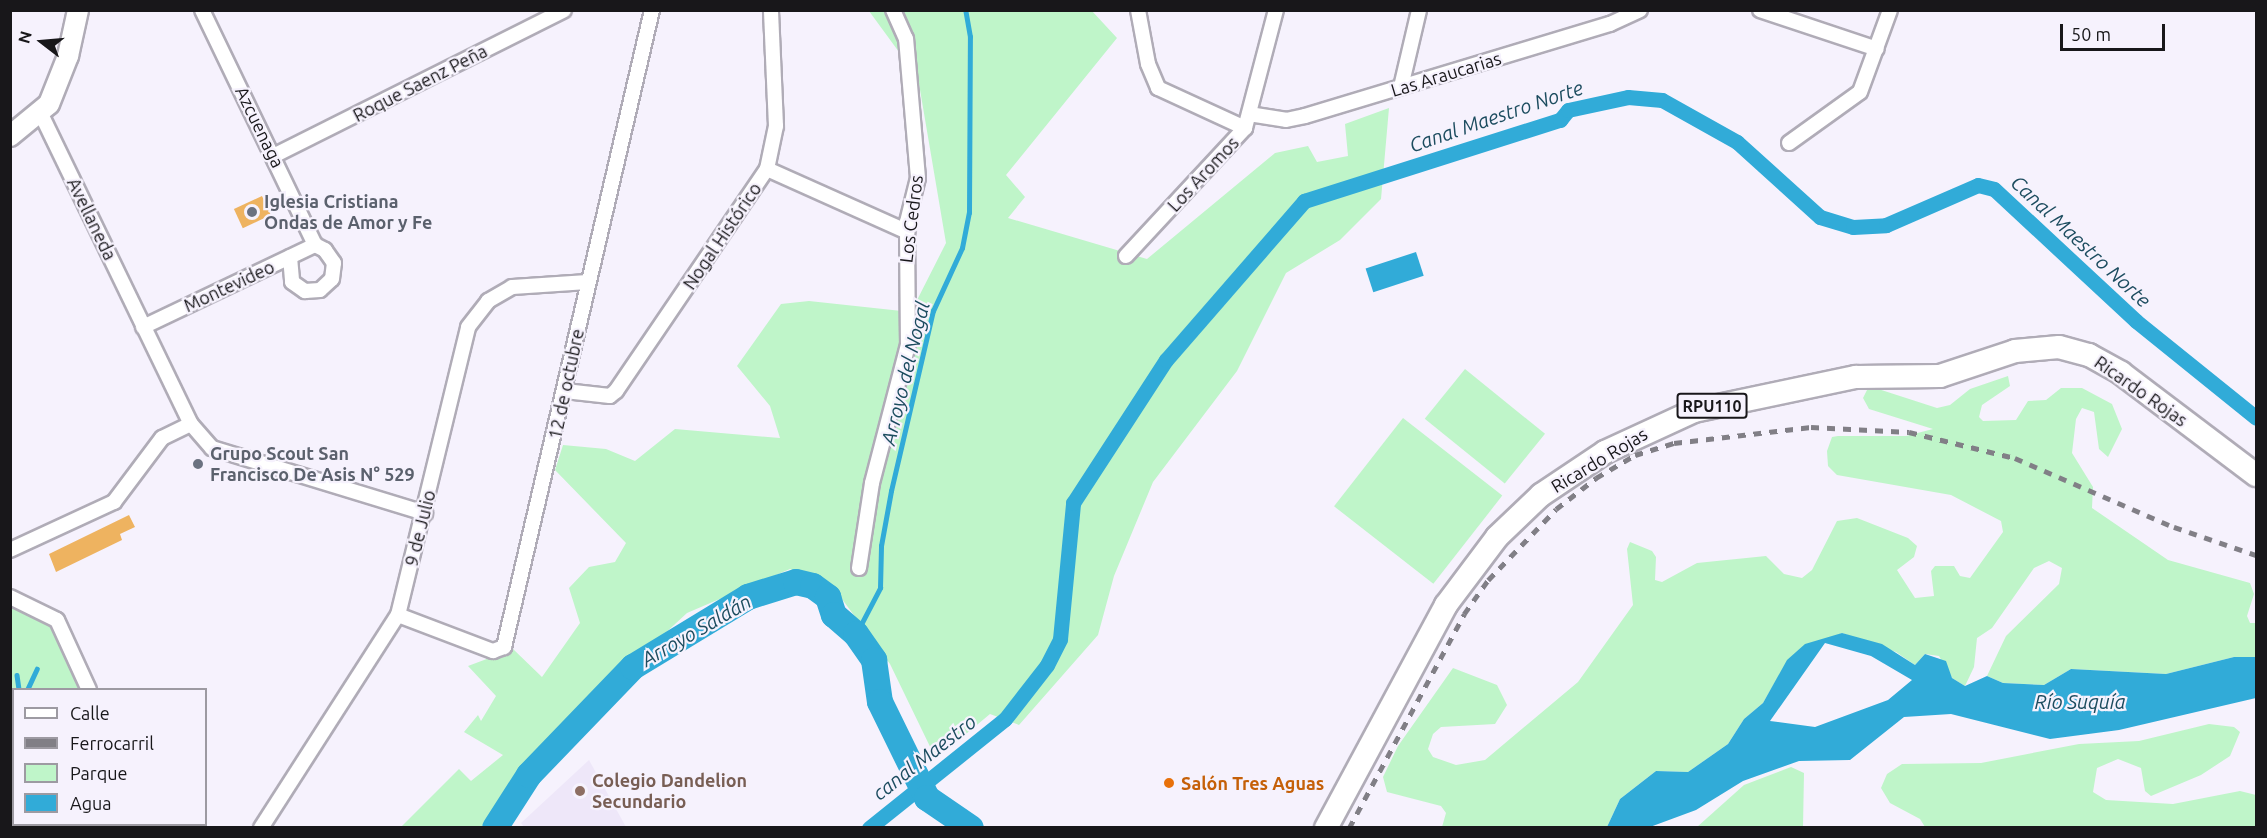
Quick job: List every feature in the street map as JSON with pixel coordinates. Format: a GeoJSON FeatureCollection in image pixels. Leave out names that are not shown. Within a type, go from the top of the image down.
{"type":"FeatureCollection","features":[{"type":"Feature","properties":{"kind":"main road"},"geometry":{"type":"LineString","coordinates":[[10,136],[41,114],[68,56],[78,10]]}},
{"type":"Feature","properties":{"kind":"main road","name":"Ricardo Rojas"},"geometry":{"type":"LineString","coordinates":[[1326,828],[1446,605],[1491,544],[1533,502],[1570,475],[1633,436],[1694,411],[1856,377],[1940,376],[2015,351],[2059,347],[2089,355],[2121,373],[2256,476]]}},
{"type":"Feature","properties":{"kind":"street","name":"Azcuenaga"},"geometry":{"type":"LineString","coordinates":[[202,10],[275,155],[315,245]]}},
{"type":"Feature","properties":{"kind":"street","name":"Roque Saenz Peña"},"geometry":{"type":"LineString","coordinates":[[275,155],[564,10]]}},
{"type":"Feature","properties":{"kind":"street","name":"12 de octubre"},"geometry":{"type":"LineString","coordinates":[[398,615],[493,651],[504,646],[566,391],[588,282],[652,10]]}},
{"type":"Feature","properties":{"kind":"street","name":"Nogal Histórico"},"geometry":{"type":"LineString","coordinates":[[566,391],[610,396],[616,392],[767,169],[776,126],[771,10]]}},
{"type":"Feature","properties":{"kind":"street","name":"Los Cedros"},"geometry":{"type":"LineString","coordinates":[[859,568],[872,483],[908,345],[904,271],[910,252],[908,232],[918,178],[906,39],[893,10]]}},
{"type":"Feature","properties":{"kind":"street"},"geometry":{"type":"LineString","coordinates":[[1138,10],[1148,64],[1158,88],[1245,128]]}},
{"type":"Feature","properties":{"kind":"street","name":"Los Aromos"},"geometry":{"type":"LineString","coordinates":[[1125,256],[1245,128],[1276,10]]}},
{"type":"Feature","properties":{"kind":"street"},"geometry":{"type":"LineString","coordinates":[[1401,87],[1419,10]]}},
{"type":"Feature","properties":{"kind":"street","name":"Las Araucarias"},"geometry":{"type":"LineString","coordinates":[[1249,114],[1286,120],[1610,24],[1640,10]]}},
{"type":"Feature","properties":{"kind":"street"},"geometry":{"type":"LineString","coordinates":[[1760,10],[1877,49]]}},
{"type":"Feature","properties":{"kind":"street"},"geometry":{"type":"LineString","coordinates":[[1789,143],[1860,92],[1890,10]]}},
{"type":"Feature","properties":{"kind":"street","name":"Avellaneda"},"geometry":{"type":"LineString","coordinates":[[41,114],[191,424],[212,448],[425,513]]}},
{"type":"Feature","properties":{"kind":"street"},"geometry":{"type":"LineString","coordinates":[[767,169],[908,232]]}},
{"type":"Feature","properties":{"kind":"street"},"geometry":{"type":"LineString","coordinates":[[290,257],[292,282],[304,291],[320,290],[332,279],[334,263],[325,250],[315,245]]}},
{"type":"Feature","properties":{"kind":"street","name":"Montevideo"},"geometry":{"type":"LineString","coordinates":[[143,327],[315,245]]}},
{"type":"Feature","properties":{"kind":"street","name":"9 de Julio"},"geometry":{"type":"LineString","coordinates":[[261,828],[398,615],[425,513],[462,348],[479,311],[512,287],[588,282]]}},
{"type":"Feature","properties":{"kind":"street"},"geometry":{"type":"LineString","coordinates":[[10,550],[114,502],[162,438],[191,424]]}},
{"type":"Feature","properties":{"kind":"street"},"geometry":{"type":"LineString","coordinates":[[10,597],[57,620],[88,688]]}},
{"type":"Feature","properties":{"kind":"shaded area","name":"Colegio Dandelion Secundario"},"geometry":{"type":"Polygon","coordinates":[[[589,760],[626,827],[524,827],[521,823],[589,760]]]}},
{"type":"Feature","properties":{"kind":"green space"},"geometry":{"type":"Polygon","coordinates":[[[869,11],[1092,11],[1117,38],[1006,175],[1025,197],[1008,218],[1147,259],[1275,153],[1308,146],[1317,162],[1348,156],[1345,124],[1389,108],[1381,199],[1340,240],[1286,273],[1237,371],[1153,482],[1114,576],[1098,635],[1019,725],[990,714],[936,759],[890,664],[839,595],[790,569],[687,613],[570,721],[481,827],[400,828],[459,769],[471,781],[503,755],[464,732],[478,715],[481,721],[496,696],[468,666],[513,649],[542,677],[580,623],[569,588],[589,567],[615,562],[626,543],[555,470],[563,445],[606,449],[635,461],[675,429],[780,438],[770,406],[737,366],[781,304],[809,301],[911,312],[946,243],[918,78],[869,11]]]}},
{"type":"Feature","properties":{"kind":"green space"},"geometry":{"type":"Polygon","coordinates":[[[1465,369],[1545,434],[1505,484],[1425,419],[1465,369]]]}},
{"type":"Feature","properties":{"kind":"green space"},"geometry":{"type":"Polygon","coordinates":[[[2008,376],[2010,386],[1982,405],[1979,417],[1983,421],[2016,420],[2028,401],[2046,400],[2061,388],[2082,388],[2112,404],[2122,429],[2108,457],[2099,449],[2094,412],[2082,408],[2076,419],[2072,453],[2093,487],[2092,508],[2168,560],[2250,583],[2254,594],[2247,616],[2250,623],[2256,623],[2256,657],[2234,657],[2166,674],[2071,669],[2044,685],[2003,683],[1987,676],[2006,636],[2059,584],[2062,568],[2049,561],[2034,568],[1992,628],[1977,638],[1974,667],[1965,686],[1952,678],[1939,656],[1925,654],[1915,665],[1896,652],[1842,633],[1788,660],[1763,703],[1744,719],[1728,744],[1688,772],[1656,771],[1620,799],[1607,827],[1442,827],[1446,813],[1441,806],[1387,792],[1383,777],[1398,746],[1453,668],[1497,685],[1507,705],[1495,724],[1441,727],[1433,734],[1428,749],[1433,757],[1456,765],[1485,760],[1578,682],[1633,605],[1627,549],[1630,542],[1652,551],[1656,557],[1655,580],[1662,582],[1697,563],[1766,556],[1784,574],[1802,578],[1812,570],[1837,521],[1857,518],[1908,538],[1917,546],[1914,557],[1897,570],[1915,598],[1934,596],[1931,571],[1935,566],[1954,566],[1960,576],[1970,578],[2003,532],[2001,521],[1951,495],[1837,475],[1828,466],[1827,451],[1832,437],[1906,436],[1933,429],[1869,409],[1863,398],[1869,386],[1937,408],[1950,405],[1970,389],[2008,376]]]}},
{"type":"Feature","properties":{"kind":"green space"},"geometry":{"type":"Polygon","coordinates":[[[1403,418],[1502,496],[1433,584],[1334,506],[1403,418]]]}},
{"type":"Feature","properties":{"kind":"green space"},"geometry":{"type":"Polygon","coordinates":[[[10,604],[52,620],[84,688],[12,688],[11,777],[10,604]]]}},
{"type":"Feature","properties":{"kind":"green space"},"geometry":{"type":"Polygon","coordinates":[[[2209,724],[2234,727],[2240,732],[2230,756],[2201,775],[2151,796],[2145,791],[2141,768],[2118,759],[2097,768],[2093,792],[2106,800],[2173,804],[2240,791],[2256,795],[2256,827],[1925,827],[1920,819],[1890,803],[1881,788],[1887,774],[1902,764],[1981,763],[2079,744],[2139,741],[2209,724]]]}},
{"type":"Feature","properties":{"kind":"green space"},"geometry":{"type":"Polygon","coordinates":[[[1791,767],[1804,773],[1803,827],[1697,827],[1744,785],[1791,767]]]}},
{"type":"Feature","properties":{"kind":"water"},"geometry":{"type":"Polygon","coordinates":[[[1416,252],[1424,276],[1373,292],[1366,268],[1416,252]]]}},
{"type":"Feature","properties":{"kind":"water","name":"Río Suquía"},"geometry":{"type":"Polygon","coordinates":[[[1842,633],[1882,644],[1915,665],[1925,654],[1946,661],[1952,678],[1965,686],[1987,676],[2003,683],[2044,685],[2071,669],[2166,674],[2234,657],[2256,657],[2256,698],[2119,730],[2050,739],[1951,714],[1904,717],[1850,760],[1799,761],[1743,781],[1696,810],[1650,827],[1607,827],[1620,799],[1656,771],[1688,772],[1728,744],[1744,719],[1763,703],[1787,660],[1805,644],[1842,633]],[[1825,643],[1770,721],[1815,727],[1888,700],[1912,680],[1871,656],[1825,643]]]}},
{"type":"Feature","properties":{"kind":"building","name":"Iglesia Cristiana Ondas de Amor y Fe"},"geometry":{"type":"Polygon","coordinates":[[[262,196],[271,215],[243,228],[234,209],[262,196]]]}},
{"type":"Feature","properties":{"kind":"building"},"geometry":{"type":"Polygon","coordinates":[[[129,515],[135,527],[120,534],[122,540],[56,572],[49,554],[129,515]]]}},
{"type":"Feature","properties":{"kind":"waterway","name":"Arroyo del Nogal"},"geometry":{"type":"LineString","coordinates":[[856,634],[880,588],[881,546],[891,491],[933,311],[962,248],[969,213],[970,37],[965,10]]}},
{"type":"Feature","properties":{"kind":"waterway","name":"Canal Maestro Norte"},"geometry":{"type":"LineString","coordinates":[[869,828],[1005,719],[1047,665],[1060,639],[1073,503],[1166,360],[1304,201],[1560,120],[1568,110],[1628,97],[1662,100],[1737,142],[1820,217],[1853,227],[1886,225],[1978,185],[1994,189],[2136,321],[2256,418]]}},
{"type":"Feature","properties":{"kind":"waterway","name":"Arroyo Saldán"},"geometry":{"type":"LineString","coordinates":[[495,828],[529,775],[633,667],[748,597],[796,582],[813,586],[828,597],[834,615],[856,634],[874,660],[880,702],[927,798],[971,828]]}},
{"type":"Feature","properties":{"kind":"waterway"},"geometry":{"type":"LineString","coordinates":[[28,688],[37,669]]}},
{"type":"Feature","properties":{"kind":"waterway"},"geometry":{"type":"LineString","coordinates":[[17,675],[19,688]]}},
{"type":"Feature","properties":{"kind":"railway"},"geometry":{"type":"LineString","coordinates":[[1349,828],[1464,614],[1488,580],[1556,509],[1596,478],[1635,455],[1674,443],[1811,427],[1909,432],[2015,458],[2174,527],[2256,555]]}},
{"type":"Feature","properties":{"kind":"place","name":"Iglesia Cristiana Ondas de Amor y Fe"},"geometry":{"type":"Point","coordinates":[252,212]}},
{"type":"Feature","properties":{"kind":"place","name":"Grupo Scout San Francisco De Asis N° 529"},"geometry":{"type":"Point","coordinates":[198,464]}},
{"type":"Feature","properties":{"kind":"place","name":"Salón Tres Aguas"},"geometry":{"type":"Point","coordinates":[1169,783]}},
{"type":"Feature","properties":{"kind":"place","name":"Colegio Dandelion Secundario"},"geometry":{"type":"Point","coordinates":[580,791]}},
{"type":"Feature","properties":{"kind":"water label","name":"canal Maestro"},"geometry":{"type":"Point","coordinates":[924,757]}}]}
